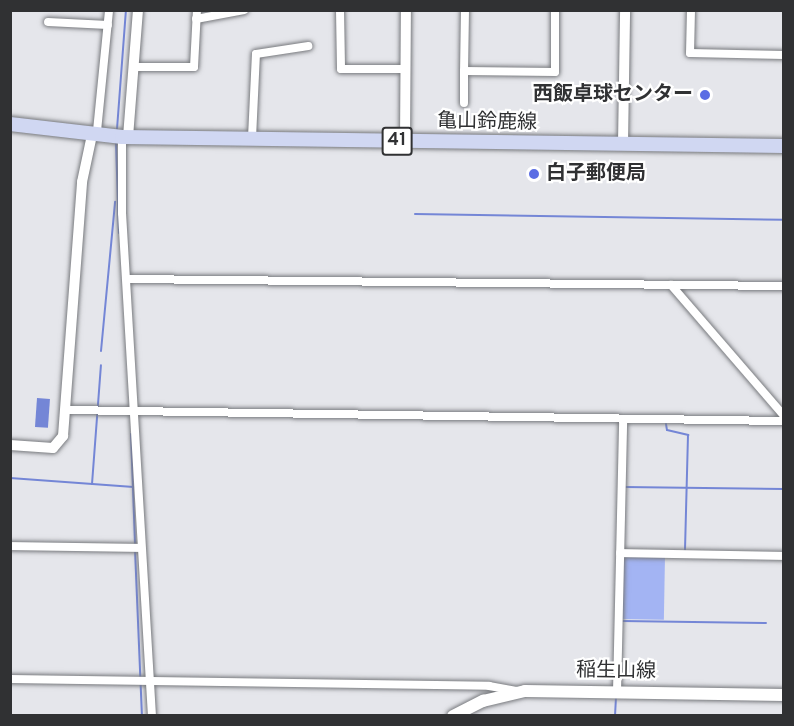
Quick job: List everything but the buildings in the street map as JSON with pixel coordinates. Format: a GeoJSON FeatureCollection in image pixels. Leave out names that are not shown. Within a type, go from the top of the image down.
{"type":"FeatureCollection","features":[{"type":"Feature","properties":{"kind":"main road","name":"亀山鈴鹿線"},"geometry":{"type":"LineString","coordinates":[[10,124],[125,137],[783,146]]}},
{"type":"Feature","properties":{"kind":"main road","name":"稲生山線"},"geometry":{"type":"LineString","coordinates":[[453,716],[483,701],[523,692],[783,695]]}},
{"type":"Feature","properties":{"kind":"street"},"geometry":{"type":"LineString","coordinates":[[10,446],[53,448],[63,436],[82,182],[95,133],[109,10]]}},
{"type":"Feature","properties":{"kind":"street"},"geometry":{"type":"LineString","coordinates":[[138,10],[134,67],[125,137],[127,279],[137,548],[147,681],[152,716]]}},
{"type":"Feature","properties":{"kind":"street"},"geometry":{"type":"LineString","coordinates":[[134,67],[194,68],[197,15],[244,10]]}},
{"type":"Feature","properties":{"kind":"street"},"geometry":{"type":"LineString","coordinates":[[340,10],[341,69],[405,69]]}},
{"type":"Feature","properties":{"kind":"street"},"geometry":{"type":"LineString","coordinates":[[405,141],[406,10]]}},
{"type":"Feature","properties":{"kind":"street"},"geometry":{"type":"LineString","coordinates":[[464,103],[465,10]]}},
{"type":"Feature","properties":{"kind":"street"},"geometry":{"type":"LineString","coordinates":[[464,71],[555,72],[555,10]]}},
{"type":"Feature","properties":{"kind":"street"},"geometry":{"type":"LineString","coordinates":[[623,144],[625,10]]}},
{"type":"Feature","properties":{"kind":"street"},"geometry":{"type":"LineString","coordinates":[[691,10],[690,53],[783,55]]}},
{"type":"Feature","properties":{"kind":"street"},"geometry":{"type":"LineString","coordinates":[[48,22],[108,25]]}},
{"type":"Feature","properties":{"kind":"street"},"geometry":{"type":"LineString","coordinates":[[252,138],[256,54],[308,46]]}},
{"type":"Feature","properties":{"kind":"street"},"geometry":{"type":"LineString","coordinates":[[127,279],[783,286]]}},
{"type":"Feature","properties":{"kind":"street"},"geometry":{"type":"LineString","coordinates":[[671,285],[783,416]]}},
{"type":"Feature","properties":{"kind":"street"},"geometry":{"type":"LineString","coordinates":[[65,410],[132,413],[783,421]]}},
{"type":"Feature","properties":{"kind":"street"},"geometry":{"type":"LineString","coordinates":[[617,692],[623,420]]}},
{"type":"Feature","properties":{"kind":"street"},"geometry":{"type":"LineString","coordinates":[[10,546],[137,548]]}},
{"type":"Feature","properties":{"kind":"street"},"geometry":{"type":"LineString","coordinates":[[620,553],[783,556]]}},
{"type":"Feature","properties":{"kind":"street"},"geometry":{"type":"LineString","coordinates":[[10,678],[489,686],[523,692]]}},
{"type":"Feature","properties":{"kind":"shaded area"},"geometry":{"type":"Polygon","coordinates":[[[37,398],[50,399],[48,428],[35,427],[37,398]]]}},
{"type":"Feature","properties":{"kind":"shaded area"},"geometry":{"type":"Polygon","coordinates":[[[621,555],[665,556],[664,620],[620,619],[621,555]]]}},
{"type":"Feature","properties":{"kind":"waterway"},"geometry":{"type":"LineString","coordinates":[[117,129],[126,10]]}},
{"type":"Feature","properties":{"kind":"waterway"},"geometry":{"type":"LineString","coordinates":[[116,143],[119,233]]}},
{"type":"Feature","properties":{"kind":"waterway"},"geometry":{"type":"LineString","coordinates":[[101,351],[115,202]]}},
{"type":"Feature","properties":{"kind":"waterway"},"geometry":{"type":"LineString","coordinates":[[415,214],[784,220]]}},
{"type":"Feature","properties":{"kind":"waterway"},"geometry":{"type":"LineString","coordinates":[[92,484],[101,365]]}},
{"type":"Feature","properties":{"kind":"waterway"},"geometry":{"type":"LineString","coordinates":[[666,424],[667,430],[688,435],[685,551]]}},
{"type":"Feature","properties":{"kind":"waterway"},"geometry":{"type":"LineString","coordinates":[[131,434],[135,545]]}},
{"type":"Feature","properties":{"kind":"waterway"},"geometry":{"type":"LineString","coordinates":[[10,478],[134,487]]}},
{"type":"Feature","properties":{"kind":"waterway"},"geometry":{"type":"LineString","coordinates":[[624,487],[784,489]]}},
{"type":"Feature","properties":{"kind":"waterway"},"geometry":{"type":"LineString","coordinates":[[135,550],[142,716]]}},
{"type":"Feature","properties":{"kind":"waterway"},"geometry":{"type":"LineString","coordinates":[[622,621],[766,623]]}},
{"type":"Feature","properties":{"kind":"waterway"},"geometry":{"type":"LineString","coordinates":[[615,716],[616,697]]}},
{"type":"Feature","properties":{"kind":"place","name":"西飯卓球センター"},"geometry":{"type":"Point","coordinates":[705,95]}},
{"type":"Feature","properties":{"kind":"place","name":"白子郵便局"},"geometry":{"type":"Point","coordinates":[534,174]}}]}
